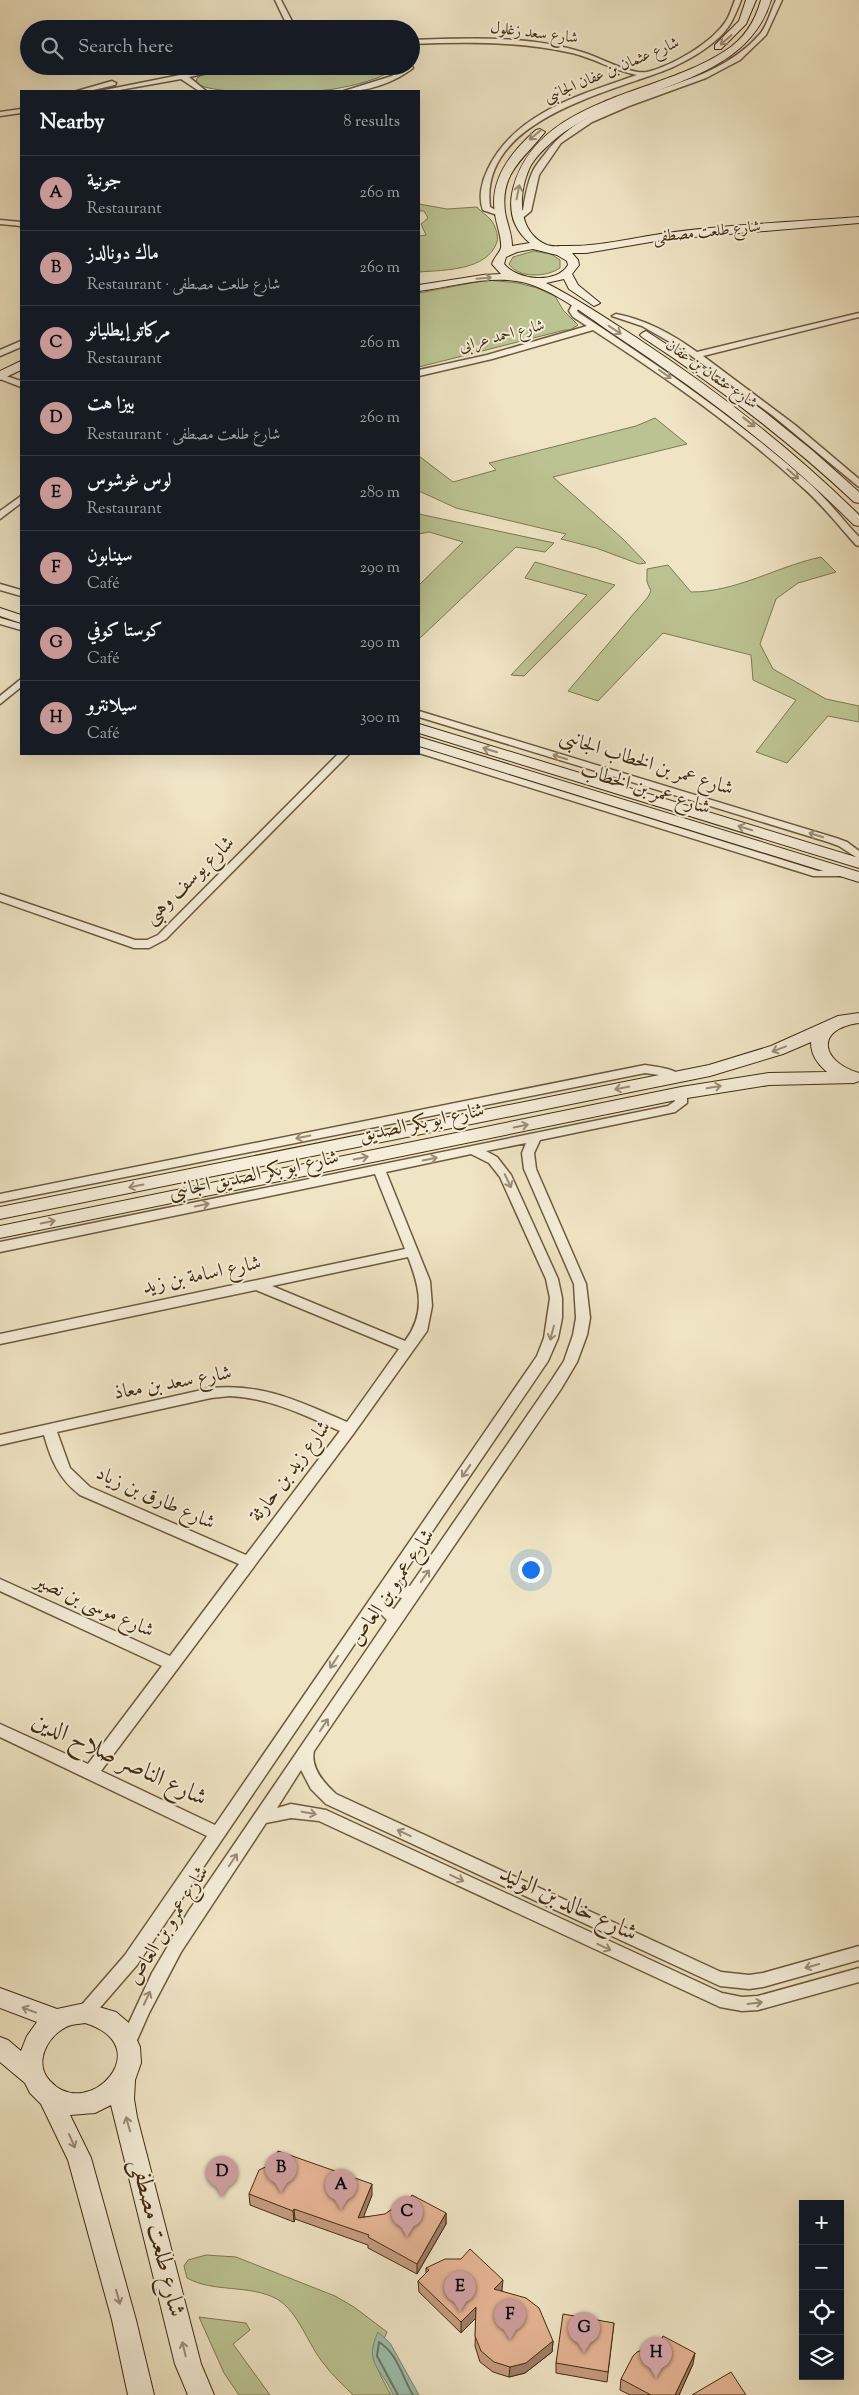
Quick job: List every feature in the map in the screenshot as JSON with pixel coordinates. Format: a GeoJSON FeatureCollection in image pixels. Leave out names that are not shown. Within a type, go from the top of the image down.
{"type":"FeatureCollection","features":[{"type":"Feature","properties":{"kind":"street"},"geometry":{"type":"LineString","coordinates":[[278,0],[288,20]]}},
{"type":"Feature","properties":{"kind":"street","name":"شارع عثمان بن عفان الجانبى"},"geometry":{"type":"LineString","coordinates":[[500,214],[486,208],[484,192],[491,170],[507,145],[526,128],[563,105],[649,74],[682,59],[716,38],[732,19],[738,0]]}},
{"type":"Feature","properties":{"kind":"street"},"geometry":{"type":"LineString","coordinates":[[522,278],[500,269],[508,238],[500,214],[499,199],[505,175],[513,159],[537,134],[584,105],[668,74],[702,58],[727,41],[747,16],[751,0]]}},
{"type":"Feature","properties":{"kind":"street"},"geometry":{"type":"LineString","coordinates":[[543,247],[529,237],[517,218],[516,192],[534,152],[555,133],[600,107],[686,76],[722,58],[748,38],[761,17],[766,0]]}},
{"type":"Feature","properties":{"kind":"street","name":"شارع عثمان بن عفان الجانبى"},"geometry":{"type":"LineString","coordinates":[[517,218],[527,211],[536,170],[555,146],[584,124],[619,106],[705,76],[730,63],[750,48],[764,34],[774,17],[778,0]]}},
{"type":"Feature","properties":{"kind":"street"},"geometry":{"type":"LineString","coordinates":[[747,16],[761,17]]}},
{"type":"Feature","properties":{"kind":"street","name":"شارع سعد زغلول"},"geometry":{"type":"LineString","coordinates":[[420,42],[484,41],[534,45],[588,56],[627,71],[649,74]]}},
{"type":"Feature","properties":{"kind":"street","name":"شارع سعد زغلول"},"geometry":{"type":"LineString","coordinates":[[420,47],[491,47],[561,55],[616,70],[624,75],[623,83]]}},
{"type":"Feature","properties":{"kind":"street"},"geometry":{"type":"LineString","coordinates":[[83,90],[90,87],[155,75]]}},
{"type":"Feature","properties":{"kind":"street"},"geometry":{"type":"LineString","coordinates":[[109,90],[188,75]]}},
{"type":"Feature","properties":{"kind":"street"},"geometry":{"type":"LineString","coordinates":[[352,90],[395,78],[399,75]]}},
{"type":"Feature","properties":{"kind":"street"},"geometry":{"type":"LineString","coordinates":[[182,76],[202,90]]}},
{"type":"Feature","properties":{"kind":"street"},"geometry":{"type":"LineString","coordinates":[[0,114],[20,111]]}},
{"type":"Feature","properties":{"kind":"street","name":"شارع طلعت مصطفى"},"geometry":{"type":"LineString","coordinates":[[502,256],[523,247],[586,250],[668,236],[859,220]]}},
{"type":"Feature","properties":{"kind":"street"},"geometry":{"type":"LineString","coordinates":[[0,222],[20,224]]}},
{"type":"Feature","properties":{"kind":"street","name":"شارع طلعت مصطفى"},"geometry":{"type":"LineString","coordinates":[[522,278],[549,279],[593,258],[669,243],[859,227]]}},
{"type":"Feature","properties":{"kind":"street","name":"شارع عثمان بن عفان"},"geometry":{"type":"LineString","coordinates":[[555,249],[566,253],[572,259],[569,270],[572,287],[579,293],[672,352],[740,399],[789,436],[859,499]]}},
{"type":"Feature","properties":{"kind":"street"},"geometry":{"type":"LineString","coordinates":[[420,279],[484,265],[502,256]]}},
{"type":"Feature","properties":{"kind":"street"},"geometry":{"type":"LineString","coordinates":[[420,288],[483,278],[522,278]]}},
{"type":"Feature","properties":{"kind":"street","name":"شارع عثمان بن عفان"},"geometry":{"type":"LineString","coordinates":[[522,278],[551,289],[675,368],[742,416],[817,479],[859,522]]}},
{"type":"Feature","properties":{"kind":"street"},"geometry":{"type":"LineString","coordinates":[[576,305],[574,313],[663,372],[749,437],[806,485],[859,543]]}},
{"type":"Feature","properties":{"kind":"street"},"geometry":{"type":"LineString","coordinates":[[696,355],[859,315]]}},
{"type":"Feature","properties":{"kind":"street"},"geometry":{"type":"LineString","coordinates":[[616,316],[646,324],[696,355],[808,438],[859,484]]}},
{"type":"Feature","properties":{"kind":"street","name":"شارع احمد عرابى"},"geometry":{"type":"LineString","coordinates":[[420,373],[489,357],[593,327]]}},
{"type":"Feature","properties":{"kind":"street"},"geometry":{"type":"LineString","coordinates":[[0,353],[20,344]]}},
{"type":"Feature","properties":{"kind":"street"},"geometry":{"type":"LineString","coordinates":[[0,372],[20,355]]}},
{"type":"Feature","properties":{"kind":"street"},"geometry":{"type":"LineString","coordinates":[[0,372],[20,366]]}},
{"type":"Feature","properties":{"kind":"street"},"geometry":{"type":"LineString","coordinates":[[0,372],[20,383]]}},
{"type":"Feature","properties":{"kind":"street"},"geometry":{"type":"LineString","coordinates":[[0,516],[20,500]]}},
{"type":"Feature","properties":{"kind":"street"},"geometry":{"type":"LineString","coordinates":[[0,587],[20,593]]}},
{"type":"Feature","properties":{"kind":"street"},"geometry":{"type":"LineString","coordinates":[[0,600],[20,606]]}},
{"type":"Feature","properties":{"kind":"street"},"geometry":{"type":"LineString","coordinates":[[0,612],[20,619]]}},
{"type":"Feature","properties":{"kind":"street"},"geometry":{"type":"LineString","coordinates":[[0,621],[20,627]]}},
{"type":"Feature","properties":{"kind":"street"},"geometry":{"type":"LineString","coordinates":[[0,701],[20,683]]}},
{"type":"Feature","properties":{"kind":"street","name":"شارع عمر بن الخطاب الجانبى"},"geometry":{"type":"LineString","coordinates":[[420,714],[832,840],[848,846],[859,856]]}},
{"type":"Feature","properties":{"kind":"street","name":"شارع عمر بن الخطاب"},"geometry":{"type":"LineString","coordinates":[[420,728],[859,863]]}},
{"type":"Feature","properties":{"kind":"street","name":"شارع عمر بن الخطاب"},"geometry":{"type":"LineString","coordinates":[[420,741],[853,875]]}},
{"type":"Feature","properties":{"kind":"street"},"geometry":{"type":"LineString","coordinates":[[420,750],[817,874],[853,875]]}},
{"type":"Feature","properties":{"kind":"street","name":"شارع يوسف وهبى"},"geometry":{"type":"LineString","coordinates":[[0,896],[134,944],[156,941],[224,877],[343,755]]}},
{"type":"Feature","properties":{"kind":"street","name":"شارع ابو بكر الصديق"},"geometry":{"type":"LineString","coordinates":[[0,1213],[676,1077],[758,1057],[851,1019],[859,1007]]}},
{"type":"Feature","properties":{"kind":"street"},"geometry":{"type":"LineString","coordinates":[[824,1030],[818,1040],[818,1051],[825,1062],[838,1071],[857,1077]]}},
{"type":"Feature","properties":{"kind":"street","name":"شارع ابو بكر الصديق الجانبى"},"geometry":{"type":"LineString","coordinates":[[0,1198],[645,1069],[661,1071],[676,1077]]}},
{"type":"Feature","properties":{"kind":"street","name":"شارع ابو بكر الصديق"},"geometry":{"type":"LineString","coordinates":[[0,1232],[682,1093],[769,1079],[812,1076],[857,1077]]}},
{"type":"Feature","properties":{"kind":"street","name":"شارع ابو بكر الصديق الجانبى"},"geometry":{"type":"LineString","coordinates":[[0,1247],[671,1109],[681,1103],[682,1093]]}},
{"type":"Feature","properties":{"kind":"street","name":"شارع عمرو بن العاص"},"geometry":{"type":"LineString","coordinates":[[128,2042],[146,1999],[168,1957],[305,1752],[560,1379],[575,1352],[583,1318],[580,1284],[528,1161],[528,1153],[535,1137]]}},
{"type":"Feature","properties":{"kind":"street","name":"شارع عمرو بن العاص"},"geometry":{"type":"LineString","coordinates":[[85,2013],[130,1960],[532,1376],[551,1338],[556,1298],[552,1278],[505,1175],[492,1160],[473,1150]]}},
{"type":"Feature","properties":{"kind":"street","name":"شارع زيد بن حارثة"},"geometry":{"type":"LineString","coordinates":[[90,1773],[349,1429],[420,1330],[427,1298],[424,1281],[379,1169]]}},
{"type":"Feature","properties":{"kind":"street","name":"شارع اسامة بن زيد"},"geometry":{"type":"LineString","coordinates":[[0,1339],[412,1252]]}},
{"type":"Feature","properties":{"kind":"street"},"geometry":{"type":"LineString","coordinates":[[257,1285],[408,1348]]}},
{"type":"Feature","properties":{"kind":"street","name":"شارع سعد بن معاذ"},"geometry":{"type":"LineString","coordinates":[[0,1440],[211,1393],[240,1390],[268,1395],[349,1429]]}},
{"type":"Feature","properties":{"kind":"street","name":"شارع طارق بن زياد"},"geometry":{"type":"LineString","coordinates":[[49,1429],[58,1462],[64,1473],[85,1491],[249,1562]]}},
{"type":"Feature","properties":{"kind":"street"},"geometry":{"type":"LineString","coordinates":[[389,1582],[392,1588],[398,1592],[414,1592]]}},
{"type":"Feature","properties":{"kind":"street","name":"شارع موسى بن نصير"},"geometry":{"type":"LineString","coordinates":[[0,1586],[172,1664]]}},
{"type":"Feature","properties":{"kind":"street"},"geometry":{"type":"LineString","coordinates":[[371,1608],[386,1610],[396,1619]]}},
{"type":"Feature","properties":{"kind":"street","name":"شارع الناصر صلاح الدين"},"geometry":{"type":"LineString","coordinates":[[0,1730],[217,1833]]}},
{"type":"Feature","properties":{"kind":"street","name":"شارع خالد بن الوليد"},"geometry":{"type":"LineString","coordinates":[[305,1752],[306,1766],[311,1778],[319,1789],[331,1798],[720,1979],[742,1982],[763,1980],[859,1953]]}},
{"type":"Feature","properties":{"kind":"street","name":"شارع خالد بن الوليد"},"geometry":{"type":"LineString","coordinates":[[261,1818],[291,1811],[321,1815],[720,2000],[742,2004],[758,2003],[859,1975]]}},
{"type":"Feature","properties":{"kind":"street"},"geometry":{"type":"LineString","coordinates":[[0,1998],[58,2020]]}},
{"type":"Feature","properties":{"kind":"street"},"geometry":{"type":"LineString","coordinates":[[85,2013],[100,2015],[112,2021],[122,2031],[128,2042],[130,2061],[123,2080],[112,2092],[98,2101],[81,2105],[64,2104],[50,2098],[38,2088],[32,2075],[30,2059],[34,2044],[44,2030],[58,2020],[71,2015],[85,2013]]}},
{"type":"Feature","properties":{"kind":"street"},"geometry":{"type":"LineString","coordinates":[[0,2048],[32,2075]]}},
{"type":"Feature","properties":{"kind":"street","name":"شارع طلعت مصطفى"},"geometry":{"type":"LineString","coordinates":[[123,2080],[122,2099],[125,2118],[188,2364],[201,2395]]}},
{"type":"Feature","properties":{"kind":"street"},"geometry":{"type":"LineString","coordinates":[[50,2098],[73,2141],[79,2158],[124,2320],[142,2395]]}},
{"type":"Feature","properties":{"kind":"shaded area"},"geometry":{"type":"Polygon","coordinates":[[[202,75],[384,75],[368,81],[322,90],[221,90],[196,83],[197,78],[202,75]]]}},
{"type":"Feature","properties":{"kind":"shaded area"},"geometry":{"type":"Polygon","coordinates":[[[420,204],[447,209],[477,207],[491,220],[496,231],[497,242],[492,252],[475,264],[452,269],[420,272],[420,236],[426,235],[421,224],[428,218],[424,211],[420,211],[420,204]]]}},
{"type":"Feature","properties":{"kind":"shaded area"},"geometry":{"type":"Polygon","coordinates":[[[534,251],[551,254],[560,260],[560,268],[541,275],[533,275],[519,272],[509,264],[513,257],[534,251]]]}},
{"type":"Feature","properties":{"kind":"shaded area"},"geometry":{"type":"Polygon","coordinates":[[[487,280],[518,283],[537,288],[555,296],[563,310],[578,325],[570,330],[420,367],[420,293],[487,280]]]}},
{"type":"Feature","properties":{"kind":"shaded area"},"geometry":{"type":"Polygon","coordinates":[[[655,418],[687,444],[553,477],[623,539],[646,563],[639,564],[596,548],[561,539],[566,534],[456,508],[420,491],[420,457],[453,482],[496,470],[489,463],[636,426],[655,418]]]}},
{"type":"Feature","properties":{"kind":"shaded area"},"geometry":{"type":"Polygon","coordinates":[[[420,514],[554,543],[545,552],[516,547],[420,638],[420,584],[463,542],[429,532],[420,534],[420,514]]]}},
{"type":"Feature","properties":{"kind":"shaded area"},"geometry":{"type":"Polygon","coordinates":[[[821,557],[836,572],[798,583],[776,599],[760,644],[773,669],[826,699],[859,706],[859,722],[828,716],[787,763],[756,752],[796,700],[753,680],[751,655],[663,633],[598,701],[568,691],[648,597],[651,591],[647,582],[647,569],[668,565],[691,592],[708,591],[725,588],[821,557]]]}},
{"type":"Feature","properties":{"kind":"shaded area"},"geometry":{"type":"Polygon","coordinates":[[[535,562],[615,585],[524,676],[511,675],[587,595],[525,578],[535,562]]]}},
{"type":"Feature","properties":{"kind":"shaded area"},"geometry":{"type":"Polygon","coordinates":[[[206,2255],[236,2257],[335,2296],[354,2307],[387,2332],[379,2352],[377,2365],[378,2371],[391,2395],[353,2395],[327,2368],[297,2320],[285,2305],[277,2299],[266,2294],[209,2286],[187,2278],[184,2266],[188,2260],[206,2255]]]}},
{"type":"Feature","properties":{"kind":"shaded area"},"geometry":{"type":"Polygon","coordinates":[[[199,2317],[246,2323],[250,2330],[233,2344],[270,2395],[239,2395],[224,2373],[199,2317]]]}},
{"type":"Feature","properties":{"kind":"water"},"geometry":{"type":"Polygon","coordinates":[[[378,2332],[390,2343],[419,2395],[393,2395],[373,2359],[372,2352],[378,2332]]]}},
{"type":"Feature","properties":{"kind":"building"},"geometry":{"type":"Polygon","coordinates":[[[278,2151],[372,2184],[358,2218],[385,2214],[392,2209],[405,2207],[412,2195],[446,2213],[417,2264],[368,2237],[369,2235],[294,2209],[293,2211],[249,2194],[259,2170],[272,2164],[278,2151]]]}},
{"type":"Feature","properties":{"kind":"building"},"geometry":{"type":"Polygon","coordinates":[[[470,2249],[503,2280],[494,2289],[526,2298],[539,2308],[553,2341],[526,2363],[510,2367],[494,2362],[481,2351],[475,2336],[476,2307],[461,2322],[418,2281],[429,2270],[426,2268],[445,2259],[461,2259],[470,2249]]]}},
{"type":"Feature","properties":{"kind":"building"},"geometry":{"type":"Polygon","coordinates":[[[563,2314],[614,2323],[608,2372],[556,2363],[563,2314]]]}},
{"type":"Feature","properties":{"kind":"building"},"geometry":{"type":"Polygon","coordinates":[[[663,2336],[695,2353],[675,2395],[651,2395],[621,2379],[633,2356],[645,2349],[657,2349],[663,2336]]]}},
{"type":"Feature","properties":{"kind":"building"},"geometry":{"type":"Polygon","coordinates":[[[731,2372],[746,2395],[692,2395],[731,2372]]]}},
{"type":"Feature","properties":{"kind":"place","name":"ماك دونالدز"},"geometry":{"type":"Point","coordinates":[281,2193]}},
{"type":"Feature","properties":{"kind":"place","name":"بيزا هت"},"geometry":{"type":"Point","coordinates":[222,2197]}},
{"type":"Feature","properties":{"kind":"place","name":"جونية"},"geometry":{"type":"Point","coordinates":[341,2210]}},
{"type":"Feature","properties":{"kind":"place","name":"مركاتو إيطليانو"},"geometry":{"type":"Point","coordinates":[407,2237]}},
{"type":"Feature","properties":{"kind":"place","name":"لوس غوشوس"},"geometry":{"type":"Point","coordinates":[460,2312]}},
{"type":"Feature","properties":{"kind":"place","name":"سينابون"},"geometry":{"type":"Point","coordinates":[510,2340]}},
{"type":"Feature","properties":{"kind":"place","name":"كوستا كوفي"},"geometry":{"type":"Point","coordinates":[584,2353]}},
{"type":"Feature","properties":{"kind":"place","name":"سيلانترو"},"geometry":{"type":"Point","coordinates":[656,2378]}}]}
